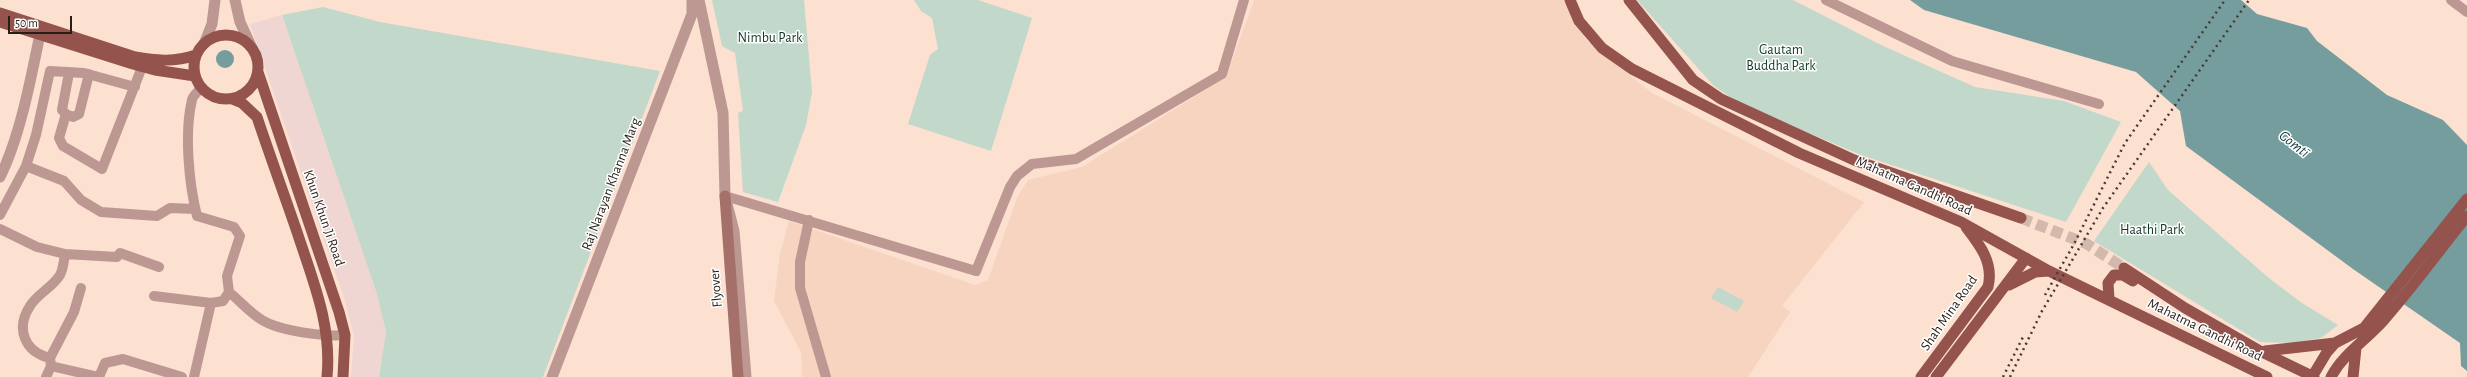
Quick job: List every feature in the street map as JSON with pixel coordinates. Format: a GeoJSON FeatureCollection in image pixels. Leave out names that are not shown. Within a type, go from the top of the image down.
{"type":"FeatureCollection","features":[{"type":"Feature","properties":{"kind":"main road","name":"Mahatma Gandhi Road"},"geometry":{"type":"LineString","coordinates":[[1570,0],[1579,21],[1602,48],[1632,69],[1799,153],[1961,222],[2049,271],[2267,377]]}},
{"type":"Feature","properties":{"kind":"main road","name":"Mahatma Gandhi Road"},"geometry":{"type":"LineString","coordinates":[[1629,0],[1693,80],[1722,99],[1854,160],[2021,218]]}},
{"type":"Feature","properties":{"kind":"main road"},"geometry":{"type":"LineString","coordinates":[[0,13],[135,57],[156,66],[195,76]]}},
{"type":"Feature","properties":{"kind":"main road"},"geometry":{"type":"LineString","coordinates":[[0,22],[142,67],[156,66],[196,55]]}},
{"type":"Feature","properties":{"kind":"main road"},"geometry":{"type":"LineString","coordinates":[[232,99],[249,89],[258,72],[258,64],[252,48],[234,36],[224,35],[213,38],[204,44],[196,55],[194,65],[195,76],[201,88],[215,98],[232,99],[242,104],[257,117],[314,283],[328,336],[330,352],[328,377]]}},
{"type":"Feature","properties":{"kind":"main road","name":"Khun Khun Ji Road"},"geometry":{"type":"LineString","coordinates":[[258,72],[315,235],[345,335],[343,377]]}},
{"type":"Feature","properties":{"kind":"main road"},"geometry":{"type":"LineString","coordinates":[[1685,96],[1693,80]]}},
{"type":"Feature","properties":{"kind":"main road","name":"Flyover"},"geometry":{"type":"LineString","coordinates":[[725,196],[726,232],[738,377]]}},
{"type":"Feature","properties":{"kind":"main road"},"geometry":{"type":"LineString","coordinates":[[2331,377],[2339,362],[2359,346],[2467,199]]}},
{"type":"Feature","properties":{"kind":"main road"},"geometry":{"type":"LineString","coordinates":[[2260,351],[2276,352],[2335,343],[2355,334],[2379,317],[2467,216]]}},
{"type":"Feature","properties":{"kind":"main road","name":"Shah Mina Road"},"geometry":{"type":"LineString","coordinates":[[1920,377],[1984,293],[1991,277],[1986,256],[1980,245],[1961,222]]}},
{"type":"Feature","properties":{"kind":"main road"},"geometry":{"type":"LineString","coordinates":[[300,240],[315,235]]}},
{"type":"Feature","properties":{"kind":"main road","name":"Shah Mina Road"},"geometry":{"type":"LineString","coordinates":[[1936,377],[2006,287],[2026,258]]}},
{"type":"Feature","properties":{"kind":"main road","name":"Mahatma Gandhi Road"},"geometry":{"type":"LineString","coordinates":[[2124,268],[2157,290],[2260,351],[2313,377]]}},
{"type":"Feature","properties":{"kind":"main road"},"geometry":{"type":"LineString","coordinates":[[2006,287],[2036,272],[2049,271]]}},
{"type":"Feature","properties":{"kind":"main road"},"geometry":{"type":"LineString","coordinates":[[2109,299],[2108,284],[2114,275],[2123,275],[2149,290],[2157,290]]}},
{"type":"Feature","properties":{"kind":"main road"},"geometry":{"type":"LineString","coordinates":[[2353,377],[2359,346],[2355,334]]}},
{"type":"Feature","properties":{"kind":"main road"},"geometry":{"type":"LineString","coordinates":[[2313,377],[2327,352],[2335,343]]}},
{"type":"Feature","properties":{"kind":"street"},"geometry":{"type":"LineString","coordinates":[[204,44],[212,24],[215,0]]}},
{"type":"Feature","properties":{"kind":"street"},"geometry":{"type":"LineString","coordinates":[[235,0],[240,22],[252,48]]}},
{"type":"Feature","properties":{"kind":"street","name":"Raj Narayan Khanna Marg"},"geometry":{"type":"LineString","coordinates":[[552,377],[692,14],[692,0]]}},
{"type":"Feature","properties":{"kind":"street"},"geometry":{"type":"LineString","coordinates":[[699,0],[723,113],[725,196],[734,231],[746,377]]}},
{"type":"Feature","properties":{"kind":"street"},"geometry":{"type":"LineString","coordinates":[[725,196],[976,270],[1010,187],[1017,176],[1032,164],[1076,159],[1222,74],[1244,0]]}},
{"type":"Feature","properties":{"kind":"street"},"geometry":{"type":"LineString","coordinates":[[1826,0],[1952,61],[2099,104]]}},
{"type":"Feature","properties":{"kind":"street"},"geometry":{"type":"LineString","coordinates":[[2451,0],[2467,12]]}},
{"type":"Feature","properties":{"kind":"street"},"geometry":{"type":"LineString","coordinates":[[0,177],[12,147],[34,65],[40,34]]}},
{"type":"Feature","properties":{"kind":"street"},"geometry":{"type":"LineString","coordinates":[[66,114],[59,138],[64,146],[102,169],[142,67]]}},
{"type":"Feature","properties":{"kind":"street"},"geometry":{"type":"LineString","coordinates":[[0,215],[26,166],[36,135],[50,71],[88,74],[135,87]]}},
{"type":"Feature","properties":{"kind":"street"},"geometry":{"type":"LineString","coordinates":[[69,73],[62,110],[66,114],[74,117],[78,114],[88,74]]}},
{"type":"Feature","properties":{"kind":"street"},"geometry":{"type":"LineString","coordinates":[[154,296],[212,303],[223,301],[229,292],[227,276],[240,236],[234,227],[197,216],[190,190],[189,141],[192,100],[201,88]]}},
{"type":"Feature","properties":{"kind":"street"},"geometry":{"type":"LineString","coordinates":[[26,166],[64,181],[81,200],[101,212],[158,216],[170,208],[195,209]]}},
{"type":"Feature","properties":{"kind":"street"},"geometry":{"type":"LineString","coordinates":[[809,220],[800,262],[800,288],[826,377]]}},
{"type":"Feature","properties":{"kind":"street"},"geometry":{"type":"LineString","coordinates":[[0,229],[37,247],[65,254],[118,257],[120,253],[159,267]]}},
{"type":"Feature","properties":{"kind":"street"},"geometry":{"type":"LineString","coordinates":[[65,254],[60,275],[30,306],[24,322],[23,337],[37,355],[50,362],[99,377],[105,363],[123,359],[182,377]]}},
{"type":"Feature","properties":{"kind":"street"},"geometry":{"type":"LineString","coordinates":[[46,377],[50,362],[74,312],[81,288]]}},
{"type":"Feature","properties":{"kind":"street"},"geometry":{"type":"LineString","coordinates":[[229,292],[263,320],[306,333],[328,336],[345,335]]}},
{"type":"Feature","properties":{"kind":"street"},"geometry":{"type":"LineString","coordinates":[[194,377],[212,303]]}},
{"type":"Feature","properties":{"kind":"shaded area"},"geometry":{"type":"Polygon","coordinates":[[[1254,0],[1563,0],[1586,40],[1652,93],[1864,202],[1782,306],[1790,312],[1748,377],[802,377],[801,352],[774,301],[780,254],[789,221],[975,285],[988,280],[1017,198],[1028,180],[1082,167],[1226,77],[1254,0]]]}},
{"type":"Feature","properties":{"kind":"shaded area"},"geometry":{"type":"Polygon","coordinates":[[[282,15],[377,294],[386,332],[379,377],[351,377],[354,336],[345,301],[250,24],[282,15]]]}},
{"type":"Feature","properties":{"kind":"green space","name":"Nimbu Park"},"geometry":{"type":"Polygon","coordinates":[[[712,0],[804,0],[812,92],[806,125],[778,202],[743,192],[738,113],[743,111],[735,53],[722,46],[712,0]]]}},
{"type":"Feature","properties":{"kind":"green space"},"geometry":{"type":"Polygon","coordinates":[[[914,0],[978,0],[1032,18],[991,151],[908,124],[930,55],[938,49],[932,18],[921,11],[914,0]]]}},
{"type":"Feature","properties":{"kind":"green space","name":"Gautam Buddha Park"},"geometry":{"type":"Polygon","coordinates":[[[1637,0],[1793,0],[1881,45],[1975,87],[2064,101],[2121,122],[2066,222],[1861,155],[1742,105],[1714,86],[1637,0]]]}},
{"type":"Feature","properties":{"kind":"green space"},"geometry":{"type":"Polygon","coordinates":[[[323,7],[380,22],[660,71],[543,377],[379,377],[386,332],[377,294],[282,15],[323,7]]]}},
{"type":"Feature","properties":{"kind":"green space","name":"Haathi Park"},"geometry":{"type":"Polygon","coordinates":[[[2149,162],[2168,190],[2270,279],[2302,303],[2338,325],[2321,338],[2294,343],[2260,342],[2094,241],[2149,162]]]}},
{"type":"Feature","properties":{"kind":"green space"},"geometry":{"type":"Polygon","coordinates":[[[1718,287],[1744,301],[1737,312],[1711,298],[1718,287]]]}},
{"type":"Feature","properties":{"kind":"water","name":"Gomtī"},"geometry":{"type":"Polygon","coordinates":[[[1910,0],[2241,0],[2257,14],[2307,28],[2317,41],[2387,95],[2443,120],[2467,145],[2467,371],[2461,366],[2460,343],[2353,269],[2186,146],[2180,111],[2136,72],[1924,10],[1910,0]]]}},
{"type":"Feature","properties":{"kind":"water"},"geometry":{"type":"Polygon","coordinates":[[[225,50],[229,51],[233,55],[233,63],[229,67],[225,68],[221,67],[217,63],[216,59],[217,55],[221,51],[225,50]]]}},
{"type":"Feature","properties":{"kind":"tunnel"},"geometry":{"type":"LineString","coordinates":[[2021,218],[2087,244],[2124,268]]}},
{"type":"Feature","properties":{"kind":"railway"},"geometry":{"type":"LineString","coordinates":[[2045,295],[2074,244],[2125,143],[2225,0]]}},
{"type":"Feature","properties":{"kind":"railway"},"geometry":{"type":"LineString","coordinates":[[2010,377],[2042,311],[2103,208],[2249,0]]}},
{"type":"Feature","properties":{"kind":"railway"},"geometry":{"type":"LineString","coordinates":[[2003,377],[2023,337]]}}]}
